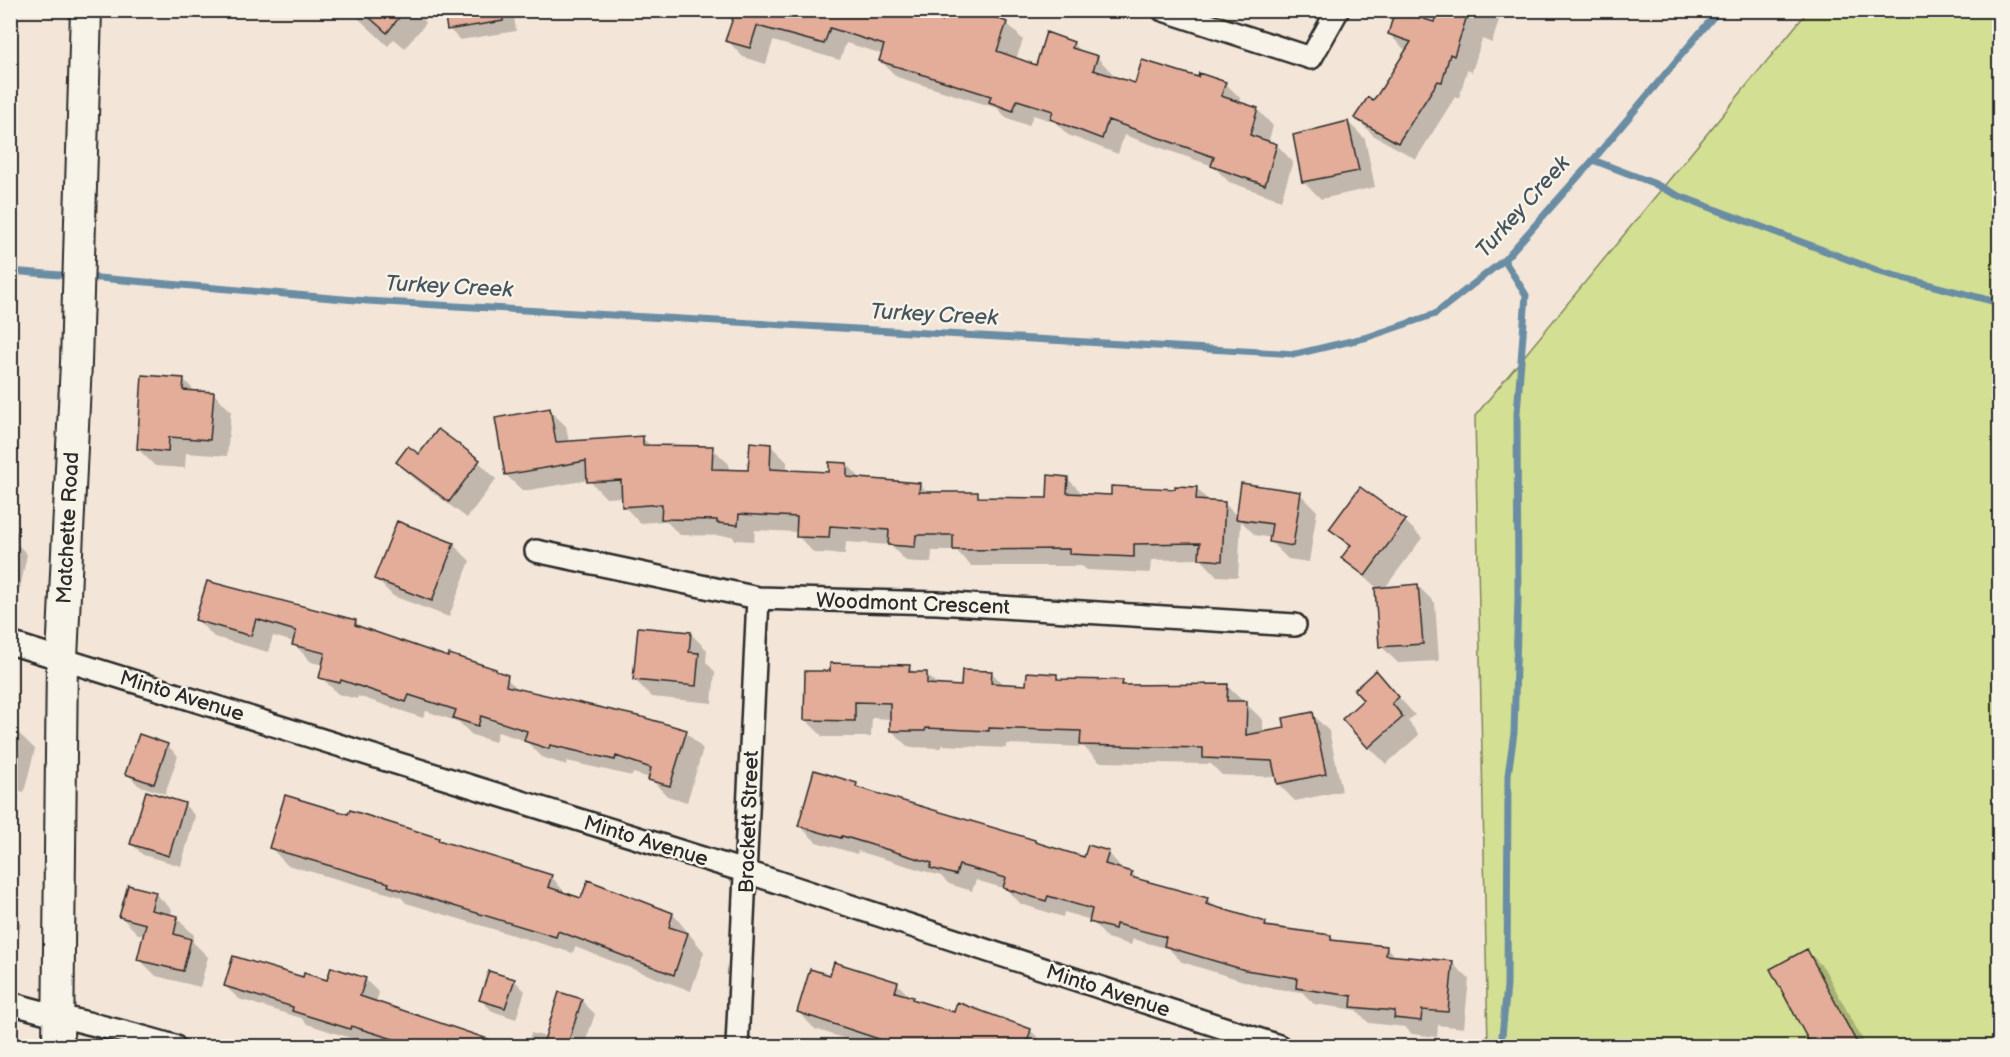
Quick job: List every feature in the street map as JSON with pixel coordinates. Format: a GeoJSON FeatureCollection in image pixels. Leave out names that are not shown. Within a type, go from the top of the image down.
{"type":"FeatureCollection","features":[{"type":"Feature","properties":{"kind":"street","name":"Matchette Road"},"geometry":{"type":"LineString","coordinates":[[58,1047],[62,658],[76,363],[86,10]]}},
{"type":"Feature","properties":{"kind":"street"},"geometry":{"type":"LineString","coordinates":[[1163,10],[1311,58],[1338,10]]}},
{"type":"Feature","properties":{"kind":"street","name":"Woodmont Crescent"},"geometry":{"type":"LineString","coordinates":[[536,551],[758,598],[937,603],[1294,625]]}},
{"type":"Feature","properties":{"kind":"street","name":"Brackett Street"},"geometry":{"type":"LineString","coordinates":[[737,1047],[747,872],[758,598]]}},
{"type":"Feature","properties":{"kind":"street","name":"Minto Avenue"},"geometry":{"type":"LineString","coordinates":[[10,643],[747,872],[1279,1047]]}},
{"type":"Feature","properties":{"kind":"street"},"geometry":{"type":"LineString","coordinates":[[10,1002],[60,1017],[113,1027],[174,1047]]}},
{"type":"Feature","properties":{"kind":"green space"},"geometry":{"type":"Polygon","coordinates":[[[1808,11],[1999,11],[1999,1046],[1488,1046],[1475,416],[1808,11]]]}},
{"type":"Feature","properties":{"kind":"building"},"geometry":{"type":"Polygon","coordinates":[[[361,10],[405,10],[387,33],[361,10]]]}},
{"type":"Feature","properties":{"kind":"building"},"geometry":{"type":"Polygon","coordinates":[[[444,10],[503,10],[503,21],[447,30],[444,10]]]}},
{"type":"Feature","properties":{"kind":"building"},"geometry":{"type":"Polygon","coordinates":[[[722,10],[911,10],[942,21],[945,10],[976,10],[1007,22],[997,51],[1036,65],[1046,32],[1074,42],[1072,48],[1098,56],[1093,70],[1135,83],[1142,60],[1198,77],[1199,73],[1226,82],[1221,96],[1258,108],[1250,135],[1277,144],[1265,185],[1211,166],[1214,157],[1108,120],[1102,139],[1050,119],[1053,111],[1017,100],[1013,111],[989,102],[991,96],[879,61],[884,45],[830,28],[824,44],[757,26],[750,48],[725,41],[733,18],[721,14],[722,10]]]}},
{"type":"Feature","properties":{"kind":"building"},"geometry":{"type":"Polygon","coordinates":[[[1395,10],[1434,22],[1437,10],[1469,10],[1454,56],[1450,54],[1442,82],[1438,81],[1398,143],[1354,118],[1368,97],[1373,100],[1378,94],[1411,42],[1388,34],[1395,10]]]}},
{"type":"Feature","properties":{"kind":"building"},"geometry":{"type":"Polygon","coordinates":[[[1348,121],[1359,171],[1302,182],[1293,135],[1348,121]]]}},
{"type":"Feature","properties":{"kind":"building"},"geometry":{"type":"Polygon","coordinates":[[[142,375],[184,378],[183,390],[214,392],[210,440],[169,437],[168,452],[137,449],[142,375]]]}},
{"type":"Feature","properties":{"kind":"building"},"geometry":{"type":"Polygon","coordinates":[[[550,408],[556,442],[643,436],[643,445],[713,446],[712,469],[748,470],[750,442],[771,444],[770,469],[829,472],[829,462],[847,463],[847,477],[920,483],[919,492],[978,492],[978,497],[1047,498],[1048,475],[1068,477],[1067,493],[1111,495],[1111,486],[1175,489],[1175,486],[1197,487],[1196,500],[1225,502],[1222,561],[1199,559],[1200,543],[1134,544],[1134,557],[1069,554],[1069,549],[953,550],[953,535],[916,535],[915,547],[888,545],[889,530],[830,526],[829,538],[796,537],[797,517],[739,514],[738,525],[717,523],[717,520],[661,519],[662,504],[622,507],[621,480],[587,482],[586,461],[505,475],[495,418],[550,408]]]}},
{"type":"Feature","properties":{"kind":"building"},"geometry":{"type":"Polygon","coordinates":[[[438,429],[480,460],[449,502],[396,462],[408,446],[419,454],[438,429]]]}},
{"type":"Feature","properties":{"kind":"building"},"geometry":{"type":"Polygon","coordinates":[[[1241,483],[1301,492],[1293,546],[1269,542],[1272,524],[1236,519],[1241,483]]]}},
{"type":"Feature","properties":{"kind":"building"},"geometry":{"type":"Polygon","coordinates":[[[1360,487],[1406,520],[1365,576],[1341,558],[1351,545],[1329,529],[1360,487]]]}},
{"type":"Feature","properties":{"kind":"building"},"geometry":{"type":"Polygon","coordinates":[[[397,521],[454,543],[432,601],[374,579],[397,521]]]}},
{"type":"Feature","properties":{"kind":"building"},"geometry":{"type":"Polygon","coordinates":[[[207,581],[356,620],[355,625],[448,657],[449,654],[496,669],[508,675],[506,686],[642,717],[687,730],[670,786],[648,780],[651,768],[616,756],[615,760],[550,745],[549,749],[524,741],[527,731],[481,716],[478,726],[453,718],[456,710],[409,695],[406,702],[341,680],[340,683],[319,678],[325,653],[292,645],[296,631],[256,619],[251,636],[195,620],[207,581]]]}},
{"type":"Feature","properties":{"kind":"building"},"geometry":{"type":"Polygon","coordinates":[[[1418,584],[1423,644],[1379,647],[1375,588],[1418,584]]]}},
{"type":"Feature","properties":{"kind":"building"},"geometry":{"type":"Polygon","coordinates":[[[638,627],[691,632],[689,652],[699,653],[696,686],[633,680],[638,627]]]}},
{"type":"Feature","properties":{"kind":"building"},"geometry":{"type":"Polygon","coordinates":[[[830,663],[910,665],[909,672],[927,672],[927,684],[961,686],[962,670],[992,671],[991,683],[1026,685],[1027,672],[1057,674],[1057,679],[1123,680],[1122,685],[1228,684],[1227,701],[1247,701],[1246,735],[1285,728],[1283,718],[1313,712],[1326,774],[1277,784],[1272,761],[1203,758],[1203,748],[1080,745],[1081,731],[926,728],[925,731],[890,731],[890,703],[855,702],[855,721],[804,720],[805,671],[830,671],[830,663]]]}},
{"type":"Feature","properties":{"kind":"building"},"geometry":{"type":"Polygon","coordinates":[[[1376,670],[1399,697],[1392,703],[1403,717],[1368,748],[1342,719],[1363,700],[1354,690],[1376,670]]]}},
{"type":"Feature","properties":{"kind":"building"},"geometry":{"type":"Polygon","coordinates":[[[139,734],[168,744],[154,784],[125,774],[139,734]]]}},
{"type":"Feature","properties":{"kind":"building"},"geometry":{"type":"Polygon","coordinates":[[[814,770],[857,783],[856,787],[1035,840],[1035,842],[1084,857],[1088,845],[1109,851],[1105,864],[1132,872],[1131,877],[1208,898],[1206,904],[1266,922],[1265,926],[1331,935],[1331,940],[1387,946],[1386,955],[1453,961],[1448,1012],[1422,1010],[1421,1021],[1394,1018],[1395,1011],[1351,1007],[1352,996],[1296,988],[1297,978],[1245,970],[1164,946],[1166,937],[1116,924],[1115,929],[1089,922],[1092,909],[1048,896],[1046,901],[1003,888],[1006,878],[959,865],[956,875],[930,868],[932,863],[842,836],[841,838],[798,826],[814,770]]]}},
{"type":"Feature","properties":{"kind":"building"},"geometry":{"type":"Polygon","coordinates":[[[146,791],[185,803],[169,856],[130,844],[146,791]]]}},
{"type":"Feature","properties":{"kind":"building"},"geometry":{"type":"Polygon","coordinates":[[[285,795],[348,814],[350,810],[552,875],[548,887],[581,898],[588,880],[673,913],[669,927],[688,933],[674,975],[558,931],[556,937],[388,886],[389,883],[269,848],[285,795]]]}},
{"type":"Feature","properties":{"kind":"building"},"geometry":{"type":"Polygon","coordinates":[[[128,885],[156,892],[151,910],[178,916],[174,934],[191,939],[183,971],[137,960],[146,924],[119,917],[128,885]]]}},
{"type":"Feature","properties":{"kind":"building"},"geometry":{"type":"Polygon","coordinates":[[[1807,949],[1859,1047],[1812,1047],[1770,969],[1807,949]]]}},
{"type":"Feature","properties":{"kind":"building"},"geometry":{"type":"Polygon","coordinates":[[[233,956],[303,977],[304,973],[327,980],[331,967],[366,978],[360,996],[500,1043],[500,1047],[419,1047],[292,1011],[293,1007],[224,986],[233,956]]]}},
{"type":"Feature","properties":{"kind":"building"},"geometry":{"type":"Polygon","coordinates":[[[834,962],[898,982],[895,992],[913,997],[912,999],[954,1012],[957,1002],[1031,1029],[1026,1047],[903,1047],[797,1012],[810,969],[830,975],[834,962]]]}},
{"type":"Feature","properties":{"kind":"building"},"geometry":{"type":"Polygon","coordinates":[[[489,971],[515,979],[505,1008],[479,1000],[489,971]]]}},
{"type":"Feature","properties":{"kind":"building"},"geometry":{"type":"Polygon","coordinates":[[[559,992],[582,999],[567,1047],[542,1047],[559,992]]]}},
{"type":"Feature","properties":{"kind":"waterway","name":"Turkey Creek"},"geometry":{"type":"LineString","coordinates":[[87,277],[367,301],[1296,354],[1368,337],[1435,314],[1504,260],[1593,160],[1719,10]]}},
{"type":"Feature","properties":{"kind":"waterway"},"geometry":{"type":"LineString","coordinates":[[1593,160],[1653,183],[1677,195],[1884,273],[2000,303]]}},
{"type":"Feature","properties":{"kind":"waterway"},"geometry":{"type":"LineString","coordinates":[[1501,1046],[1507,986],[1508,775],[1514,733],[1518,599],[1517,413],[1526,295],[1504,260]]}},
{"type":"Feature","properties":{"kind":"waterway","name":"Turkey Creek"},"geometry":{"type":"LineString","coordinates":[[10,271],[73,276]]}}]}
